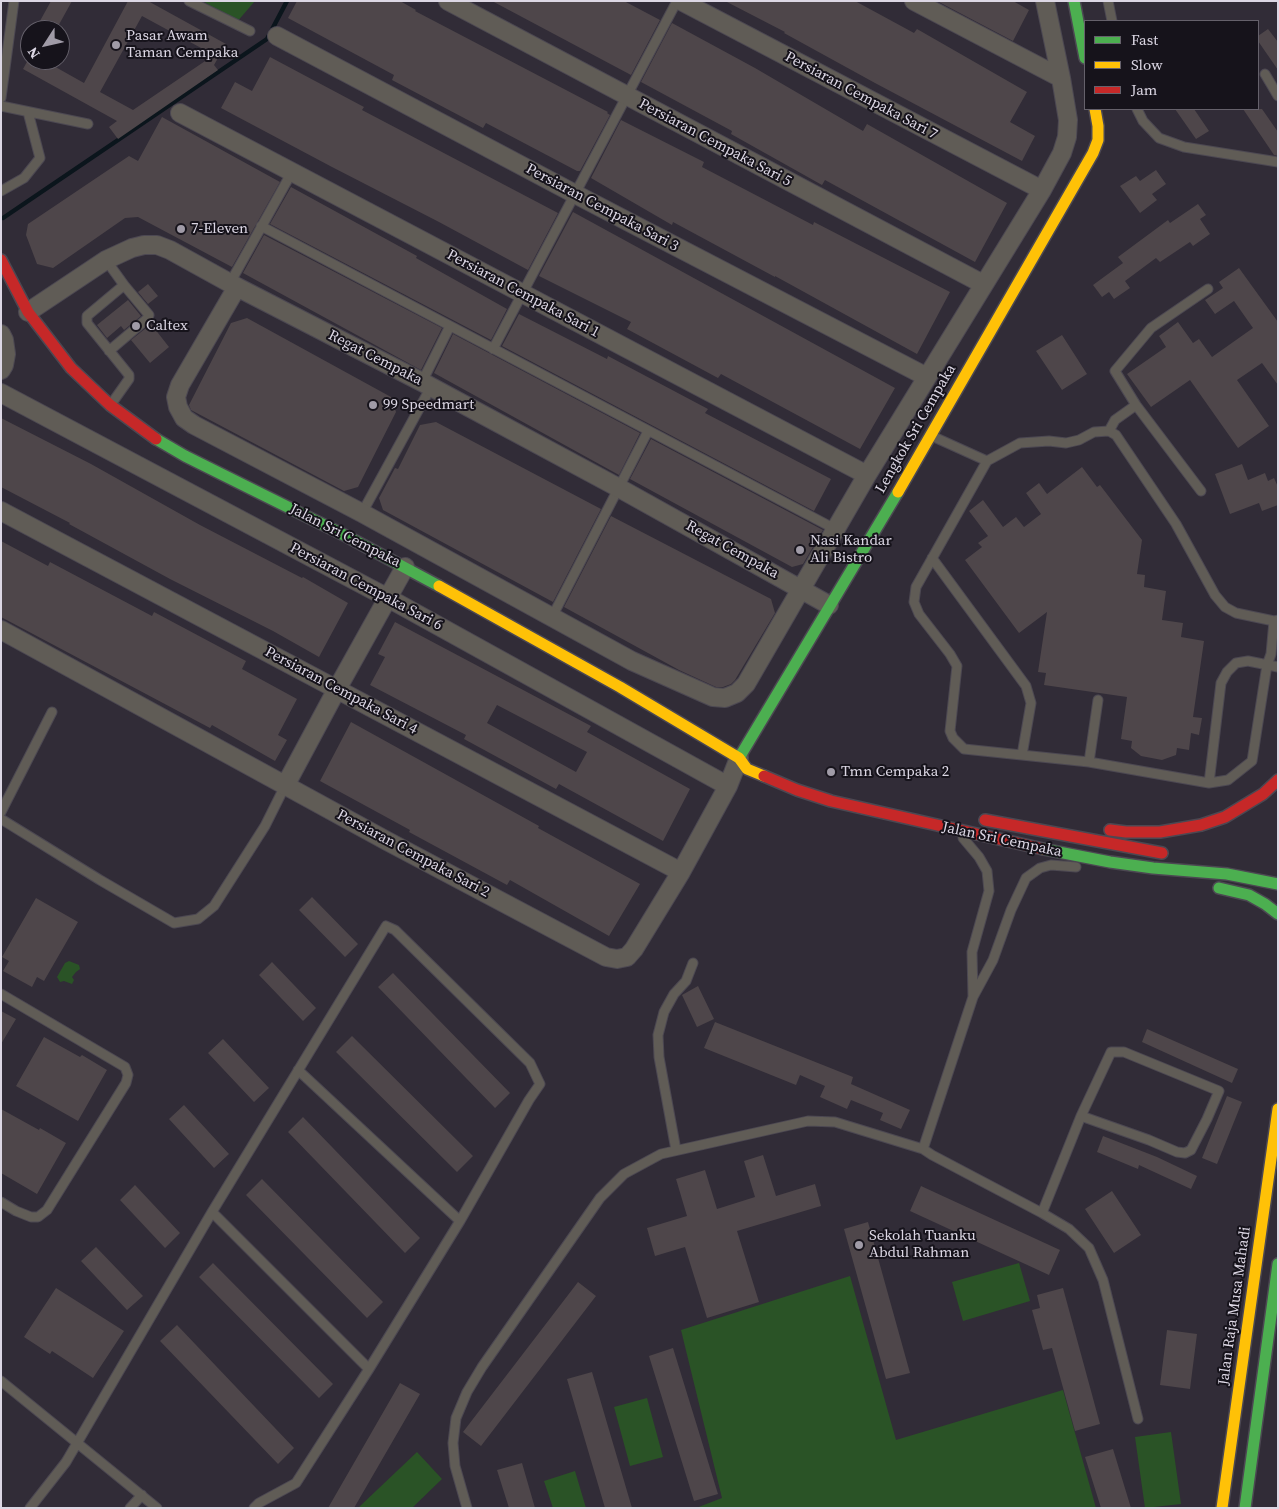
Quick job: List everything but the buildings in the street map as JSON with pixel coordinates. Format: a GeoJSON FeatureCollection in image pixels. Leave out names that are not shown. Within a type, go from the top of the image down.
{"type":"FeatureCollection","features":[{"type":"Feature","properties":{"kind":"street","name":"Persiaran Cempaka Sari 5"},"geometry":{"type":"LineString","coordinates":[[448,1],[983,284]]}},
{"type":"Feature","properties":{"kind":"street","name":"Persiaran Cempaka Sari 7"},"geometry":{"type":"LineString","coordinates":[[681,1],[1042,190]]}},
{"type":"Feature","properties":{"kind":"street"},"geometry":{"type":"LineString","coordinates":[[914,1],[1061,78]]}},
{"type":"Feature","properties":{"kind":"street","name":"Jalan Sri Cempaka"},"geometry":{"type":"LineString","coordinates":[[233,285],[180,385],[176,396],[178,407],[184,418],[632,661],[714,697],[725,698],[737,693],[746,684],[867,475],[1042,190],[1062,153],[1067,137],[1068,120],[1046,1]]}},
{"type":"Feature","properties":{"kind":"street"},"geometry":{"type":"LineString","coordinates":[[1074,1],[1084,53]]}},
{"type":"Feature","properties":{"kind":"street","name":"Persiaran Cempaka Sari 3"},"geometry":{"type":"LineString","coordinates":[[277,36],[927,377]]}},
{"type":"Feature","properties":{"kind":"street","name":"Lengkok Sri Cempaka"},"geometry":{"type":"LineString","coordinates":[[739,758],[931,436],[975,356],[1093,153],[1098,140],[1095,110]]}},
{"type":"Feature","properties":{"kind":"street","name":"Persiaran Cempaka Sari 1"},"geometry":{"type":"LineString","coordinates":[[180,113],[867,475]]}},
{"type":"Feature","properties":{"kind":"street","name":"Regat Cempaka"},"geometry":{"type":"LineString","coordinates":[[28,312],[106,260],[132,248],[144,245],[157,245],[170,250],[619,488],[829,605]]}},
{"type":"Feature","properties":{"kind":"street","name":"Jalan Sri Cempaka"},"geometry":{"type":"LineString","coordinates":[[1,260],[28,312],[71,368],[110,405],[163,444],[346,536],[620,687],[739,758],[747,769],[797,790],[831,801],[1021,845],[1110,862],[1153,868],[1227,874],[1278,884]]}},
{"type":"Feature","properties":{"kind":"street"},"geometry":{"type":"LineString","coordinates":[[1,334],[6,354],[1,370]]}},
{"type":"Feature","properties":{"kind":"street","name":"Persiaran Cempaka Sari 6"},"geometry":{"type":"LineString","coordinates":[[1,393],[388,598],[728,786]]}},
{"type":"Feature","properties":{"kind":"street"},"geometry":{"type":"LineString","coordinates":[[341,503],[348,514],[346,536]]}},
{"type":"Feature","properties":{"kind":"street","name":"Persiaran Cempaka Sari 4"},"geometry":{"type":"LineString","coordinates":[[1,511],[681,872]]}},
{"type":"Feature","properties":{"kind":"street"},"geometry":{"type":"LineString","coordinates":[[346,536],[366,523],[378,523]]}},
{"type":"Feature","properties":{"kind":"street"},"geometry":{"type":"LineString","coordinates":[[286,786],[404,567]]}},
{"type":"Feature","properties":{"kind":"street","name":"Persiaran Cempaka Sari 2"},"geometry":{"type":"LineString","coordinates":[[1,630],[286,786],[606,957],[617,960],[627,957],[634,950],[681,872],[728,786],[739,758]]}},
{"type":"Feature","properties":{"kind":"street"},"geometry":{"type":"LineString","coordinates":[[620,687],[632,661]]}},
{"type":"Feature","properties":{"kind":"street","name":"Jalan Sri Cempaka"},"geometry":{"type":"LineString","coordinates":[[739,758],[749,758],[801,779]]}},
{"type":"Feature","properties":{"kind":"street"},"geometry":{"type":"LineString","coordinates":[[1026,828],[1076,827],[1126,832],[1160,832],[1201,825],[1226,817],[1263,794],[1278,780]]}},
{"type":"Feature","properties":{"kind":"street"},"geometry":{"type":"LineString","coordinates":[[848,793],[916,808]]}},
{"type":"Feature","properties":{"kind":"street","name":"Jalan Sri Cempaka"},"geometry":{"type":"LineString","coordinates":[[971,818],[1174,854]]}},
{"type":"Feature","properties":{"kind":"street"},"geometry":{"type":"LineString","coordinates":[[1153,868],[1249,895],[1278,914]]}},
{"type":"Feature","properties":{"kind":"street","name":"Jalan Raja Musa Mahadi"},"geometry":{"type":"LineString","coordinates":[[1222,1508],[1278,1109]]}},
{"type":"Feature","properties":{"kind":"street"},"geometry":{"type":"LineString","coordinates":[[1245,1508],[1278,1264]]}},
{"type":"Feature","properties":{"kind":"lane"},"geometry":{"type":"LineString","coordinates":[[1,98],[14,1]]}},
{"type":"Feature","properties":{"kind":"lane"},"geometry":{"type":"LineString","coordinates":[[189,1],[250,30]]}},
{"type":"Feature","properties":{"kind":"lane"},"geometry":{"type":"LineString","coordinates":[[493,349],[676,1]]}},
{"type":"Feature","properties":{"kind":"lane"},"geometry":{"type":"LineString","coordinates":[[1108,1],[1112,20]]}},
{"type":"Feature","properties":{"kind":"lane"},"geometry":{"type":"LineString","coordinates":[[1265,74],[1278,96]]}},
{"type":"Feature","properties":{"kind":"lane"},"geometry":{"type":"LineString","coordinates":[[1,106],[88,124]]}},
{"type":"Feature","properties":{"kind":"lane"},"geometry":{"type":"LineString","coordinates":[[1137,110],[1143,121],[1159,138],[1184,147],[1278,162]]}},
{"type":"Feature","properties":{"kind":"lane"},"geometry":{"type":"LineString","coordinates":[[1,191],[24,178],[40,158],[28,112]]}},
{"type":"Feature","properties":{"kind":"lane"},"geometry":{"type":"LineString","coordinates":[[233,285],[261,226],[292,172]]}},
{"type":"Feature","properties":{"kind":"lane"},"geometry":{"type":"LineString","coordinates":[[261,226],[835,529]]}},
{"type":"Feature","properties":{"kind":"lane"},"geometry":{"type":"LineString","coordinates":[[106,260],[149,315],[148,318],[109,351]]}},
{"type":"Feature","properties":{"kind":"lane"},"geometry":{"type":"LineString","coordinates":[[110,405],[129,379],[129,375],[87,323],[87,316],[124,285]]}},
{"type":"Feature","properties":{"kind":"lane"},"geometry":{"type":"LineString","coordinates":[[1201,491],[1136,404],[1115,372],[1151,328],[1208,289]]}},
{"type":"Feature","properties":{"kind":"lane"},"geometry":{"type":"LineString","coordinates":[[362,514],[426,385],[450,326]]}},
{"type":"Feature","properties":{"kind":"lane"},"geometry":{"type":"LineString","coordinates":[[1109,431],[1115,420],[1136,404]]}},
{"type":"Feature","properties":{"kind":"lane"},"geometry":{"type":"LineString","coordinates":[[552,617],[648,431]]}},
{"type":"Feature","properties":{"kind":"lane"},"geometry":{"type":"LineString","coordinates":[[1109,431],[1116,435],[1176,524],[1215,595],[1225,606],[1236,613],[1276,621],[1252,761],[1228,780],[1209,783],[1089,762],[964,749],[953,738],[950,731],[957,666],[919,614],[914,602],[916,587],[987,460],[1020,443],[1048,441],[1066,443],[1079,440],[1094,432],[1109,431]]}},
{"type":"Feature","properties":{"kind":"lane"},"geometry":{"type":"LineString","coordinates":[[931,436],[987,460]]}},
{"type":"Feature","properties":{"kind":"lane"},"geometry":{"type":"LineString","coordinates":[[932,558],[1026,686],[1031,703],[1022,755]]}},
{"type":"Feature","properties":{"kind":"lane"},"geometry":{"type":"LineString","coordinates":[[1209,783],[1221,683],[1227,672],[1236,663],[1248,661],[1278,667]]}},
{"type":"Feature","properties":{"kind":"lane"},"geometry":{"type":"LineString","coordinates":[[1089,762],[1098,700]]}},
{"type":"Feature","properties":{"kind":"lane"},"geometry":{"type":"LineString","coordinates":[[1,812],[52,712]]}},
{"type":"Feature","properties":{"kind":"lane"},"geometry":{"type":"LineString","coordinates":[[1,819],[174,924],[198,919],[214,906],[265,826],[286,786]]}},
{"type":"Feature","properties":{"kind":"lane"},"geometry":{"type":"LineString","coordinates":[[950,829],[966,840],[987,871],[988,892],[972,952],[973,997]]}},
{"type":"Feature","properties":{"kind":"lane"},"geometry":{"type":"LineString","coordinates":[[923,1149],[973,997],[993,960],[1011,910],[1026,878],[1040,868],[1051,865],[1080,868],[1110,862]]}},
{"type":"Feature","properties":{"kind":"lane"},"geometry":{"type":"LineString","coordinates":[[30,1508],[66,1462],[212,1212],[386,926],[395,930],[530,1063],[540,1084],[460,1221],[296,1483],[259,1503],[254,1508]]}},
{"type":"Feature","properties":{"kind":"lane"},"geometry":{"type":"LineString","coordinates":[[676,1150],[659,1057],[658,1035],[664,1012],[674,994],[686,981],[694,963]]}},
{"type":"Feature","properties":{"kind":"lane"},"geometry":{"type":"LineString","coordinates":[[1,994],[125,1067],[128,1075],[126,1083],[46,1210],[38,1217],[31,1217],[1,1202]]}},
{"type":"Feature","properties":{"kind":"lane"},"geometry":{"type":"LineString","coordinates":[[1042,1213],[1081,1116],[1111,1052],[1124,1052],[1219,1091],[1192,1150],[1185,1153],[1177,1152],[1081,1116]]}},
{"type":"Feature","properties":{"kind":"lane"},"geometry":{"type":"LineString","coordinates":[[298,1070],[460,1221]]}},
{"type":"Feature","properties":{"kind":"lane"},"geometry":{"type":"LineString","coordinates":[[467,1508],[455,1466],[454,1443],[456,1418],[467,1392],[482,1367],[600,1198],[624,1174],[662,1154],[808,1121],[835,1122],[923,1149],[1070,1229],[1089,1248],[1103,1280],[1138,1420]]}},
{"type":"Feature","properties":{"kind":"lane"},"geometry":{"type":"LineString","coordinates":[[212,1212],[369,1369]]}},
{"type":"Feature","properties":{"kind":"lane"},"geometry":{"type":"LineString","coordinates":[[1,1381],[157,1508]]}},
{"type":"Feature","properties":{"kind":"lane"},"geometry":{"type":"LineString","coordinates":[[130,1508],[142,1495]]}},
{"type":"Feature","properties":{"kind":"green space"},"geometry":{"type":"Polygon","coordinates":[[[203,1],[255,1],[236,23],[203,1]]]}},
{"type":"Feature","properties":{"kind":"green space"},"geometry":{"type":"Polygon","coordinates":[[[69,961],[79,965],[80,969],[72,977],[74,980],[72,984],[64,981],[60,982],[57,977],[65,963],[69,961]]]}},
{"type":"Feature","properties":{"kind":"green space"},"geometry":{"type":"Polygon","coordinates":[[[1019,1263],[1030,1301],[963,1321],[952,1282],[1019,1263]]]}},
{"type":"Feature","properties":{"kind":"green space"},"geometry":{"type":"Polygon","coordinates":[[[850,1276],[896,1440],[1063,1390],[1096,1508],[696,1508],[722,1498],[681,1330],[850,1276]]]}},
{"type":"Feature","properties":{"kind":"green space"},"geometry":{"type":"Polygon","coordinates":[[[647,1398],[663,1457],[630,1466],[614,1407],[647,1398]]]}},
{"type":"Feature","properties":{"kind":"green space"},"geometry":{"type":"Polygon","coordinates":[[[1171,1432],[1181,1504],[1145,1508],[1135,1437],[1171,1432]]]}},
{"type":"Feature","properties":{"kind":"green space"},"geometry":{"type":"Polygon","coordinates":[[[417,1452],[442,1479],[412,1508],[358,1508],[417,1452]]]}},
{"type":"Feature","properties":{"kind":"green space"},"geometry":{"type":"Polygon","coordinates":[[[575,1471],[586,1508],[553,1508],[544,1481],[575,1471]]]}},
{"type":"Feature","properties":{"kind":"waterway"},"geometry":{"type":"LineString","coordinates":[[3,218],[267,39],[287,1]]}},
{"type":"Feature","properties":{"kind":"traffic: fast"},"geometry":{"type":"LineString","coordinates":[[1074,1],[1084,53]]}},
{"type":"Feature","properties":{"kind":"traffic: fast"},"geometry":{"type":"LineString","coordinates":[[156,439],[185,456],[346,536],[439,586]]}},
{"type":"Feature","properties":{"kind":"traffic: fast"},"geometry":{"type":"LineString","coordinates":[[739,758],[898,492]]}},
{"type":"Feature","properties":{"kind":"traffic: fast"},"geometry":{"type":"LineString","coordinates":[[1043,849],[1110,862],[1153,868],[1227,874],[1278,884]]}},
{"type":"Feature","properties":{"kind":"traffic: fast"},"geometry":{"type":"LineString","coordinates":[[1219,888],[1249,895],[1278,914]]}},
{"type":"Feature","properties":{"kind":"traffic: fast"},"geometry":{"type":"LineString","coordinates":[[1245,1508],[1278,1264]]}},
{"type":"Feature","properties":{"kind":"traffic: slow"},"geometry":{"type":"LineString","coordinates":[[898,492],[1093,153],[1098,140],[1095,110]]}},
{"type":"Feature","properties":{"kind":"traffic: slow"},"geometry":{"type":"LineString","coordinates":[[439,586],[620,687],[739,758],[747,769],[764,776]]}},
{"type":"Feature","properties":{"kind":"traffic: slow"},"geometry":{"type":"LineString","coordinates":[[1222,1508],[1278,1109]]}},
{"type":"Feature","properties":{"kind":"traffic: jam"},"geometry":{"type":"LineString","coordinates":[[1,260],[28,312],[71,368],[110,405],[156,439]]}},
{"type":"Feature","properties":{"kind":"traffic: jam"},"geometry":{"type":"LineString","coordinates":[[764,776],[797,790],[831,801],[1043,849]]}},
{"type":"Feature","properties":{"kind":"traffic: jam"},"geometry":{"type":"LineString","coordinates":[[1110,830],[1160,832],[1201,825],[1225,817],[1263,794],[1278,780]]}},
{"type":"Feature","properties":{"kind":"traffic: jam"},"geometry":{"type":"LineString","coordinates":[[985,820],[1162,853]]}},
{"type":"Feature","properties":{"kind":"place","name":"Pasar Awam Taman Cempaka"},"geometry":{"type":"Point","coordinates":[116,45]}},
{"type":"Feature","properties":{"kind":"place","name":"7-Eleven"},"geometry":{"type":"Point","coordinates":[181,229]}},
{"type":"Feature","properties":{"kind":"place","name":"Caltex"},"geometry":{"type":"Point","coordinates":[136,326]}},
{"type":"Feature","properties":{"kind":"place","name":"99 Speedmart"},"geometry":{"type":"Point","coordinates":[373,405]}},
{"type":"Feature","properties":{"kind":"place","name":"Nasi Kandar Ali Bistro"},"geometry":{"type":"Point","coordinates":[800,550]}},
{"type":"Feature","properties":{"kind":"place","name":"Tmn Cempaka 2"},"geometry":{"type":"Point","coordinates":[831,772]}},
{"type":"Feature","properties":{"kind":"place","name":"Sekolah Tuanku Abdul Rahman"},"geometry":{"type":"Point","coordinates":[859,1245]}}]}
